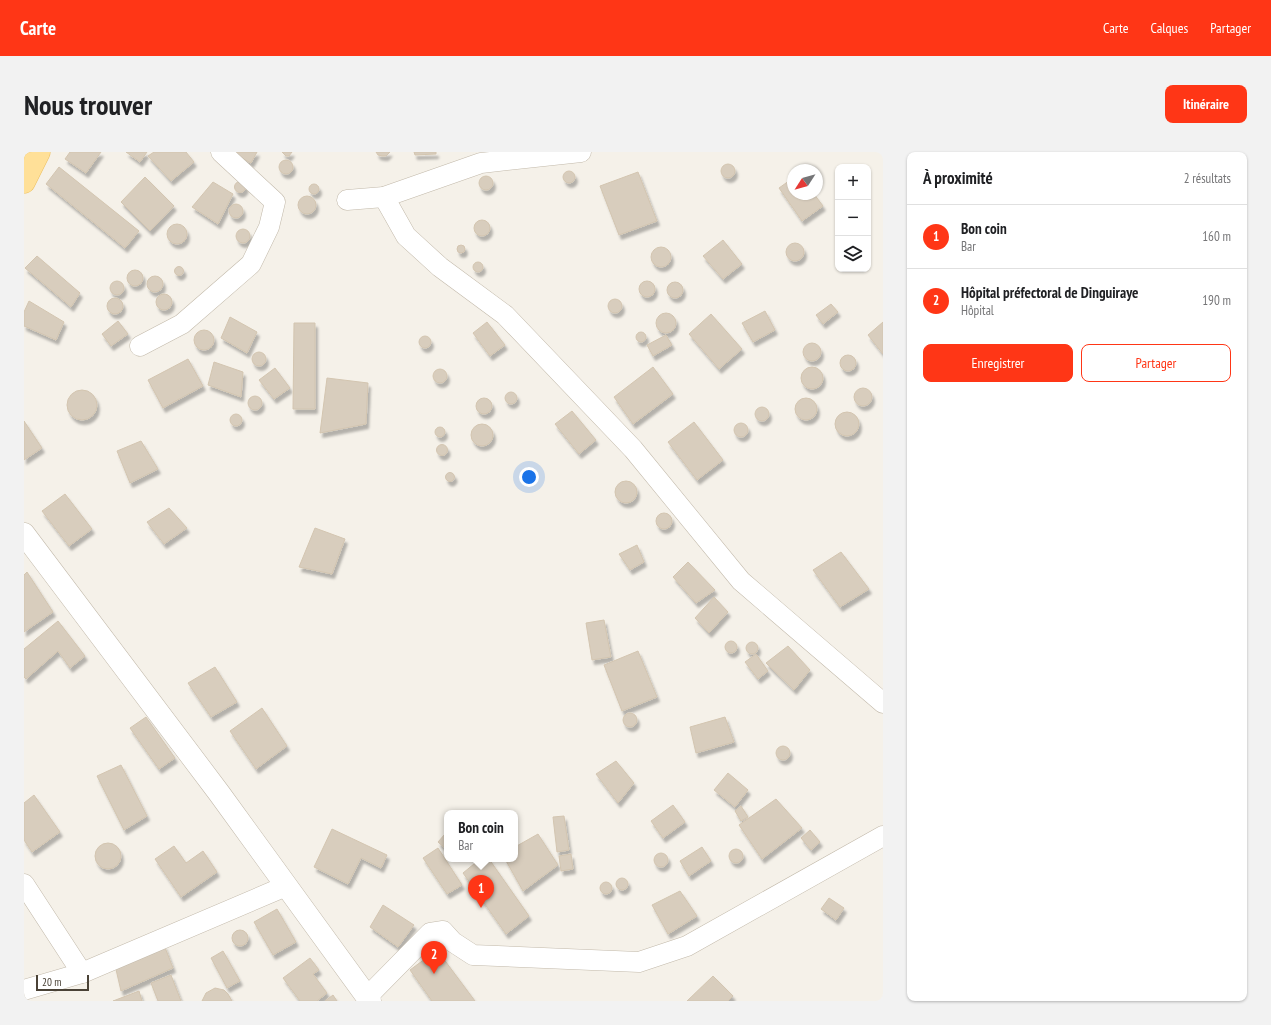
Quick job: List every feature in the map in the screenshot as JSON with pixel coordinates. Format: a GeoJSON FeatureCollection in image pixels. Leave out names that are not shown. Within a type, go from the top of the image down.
{"type":"FeatureCollection","features":[{"type":"Feature","properties":{"kind":"main road"},"geometry":{"type":"LineString","coordinates":[[24,181],[39,152]]}},
{"type":"Feature","properties":{"kind":"street"},"geometry":{"type":"LineString","coordinates":[[140,346],[182,324],[251,264],[269,227],[275,202],[221,152]]}},
{"type":"Feature","properties":{"kind":"street"},"geometry":{"type":"LineString","coordinates":[[347,200],[384,197],[481,163],[581,152]]}},
{"type":"Feature","properties":{"kind":"street"},"geometry":{"type":"LineString","coordinates":[[384,197],[406,236],[440,267],[505,315],[634,449],[741,581],[883,703]]}},
{"type":"Feature","properties":{"kind":"street"},"geometry":{"type":"LineString","coordinates":[[24,534],[219,793],[369,999],[430,933],[443,930],[453,942],[473,955],[639,962],[687,946],[883,836]]}},
{"type":"Feature","properties":{"kind":"street"},"geometry":{"type":"LineString","coordinates":[[24,884],[82,973]]}},
{"type":"Feature","properties":{"kind":"street"},"geometry":{"type":"LineString","coordinates":[[24,990],[82,973],[286,886]]}},
{"type":"Feature","properties":{"kind":"building"},"geometry":{"type":"Polygon","coordinates":[[[70,152],[101,152],[86,173],[65,159],[70,152]]]}},
{"type":"Feature","properties":{"kind":"building"},"geometry":{"type":"Polygon","coordinates":[[[126,152],[147,152],[140,162],[126,152]]]}},
{"type":"Feature","properties":{"kind":"building"},"geometry":{"type":"Polygon","coordinates":[[[154,152],[186,152],[194,162],[171,181],[148,156],[154,152]]]}},
{"type":"Feature","properties":{"kind":"building"},"geometry":{"type":"Polygon","coordinates":[[[231,152],[257,152],[251,163],[231,152]]]}},
{"type":"Feature","properties":{"kind":"building"},"geometry":{"type":"Polygon","coordinates":[[[282,152],[292,152],[289,156],[286,156],[282,152]]]}},
{"type":"Feature","properties":{"kind":"building"},"geometry":{"type":"Polygon","coordinates":[[[376,152],[390,152],[386,156],[382,156],[378,155],[376,152]]]}},
{"type":"Feature","properties":{"kind":"building"},"geometry":{"type":"Polygon","coordinates":[[[414,152],[436,152],[436,154],[415,155],[414,152]]]}},
{"type":"Feature","properties":{"kind":"building"},"geometry":{"type":"Polygon","coordinates":[[[283,160],[289,160],[293,164],[293,170],[289,174],[283,174],[279,170],[279,164],[283,160]]]}},
{"type":"Feature","properties":{"kind":"building"},"geometry":{"type":"Polygon","coordinates":[[[728,164],[733,166],[735,171],[733,176],[728,178],[723,176],[721,171],[723,166],[728,164]]]}},
{"type":"Feature","properties":{"kind":"building"},"geometry":{"type":"Polygon","coordinates":[[[59,167],[139,231],[125,248],[46,184],[59,167]]]}},
{"type":"Feature","properties":{"kind":"building"},"geometry":{"type":"Polygon","coordinates":[[[567,171],[571,171],[575,177],[571,183],[567,183],[563,179],[563,175],[567,171]]]}},
{"type":"Feature","properties":{"kind":"building"},"geometry":{"type":"Polygon","coordinates":[[[638,172],[657,221],[619,235],[600,186],[638,172]]]}},
{"type":"Feature","properties":{"kind":"building"},"geometry":{"type":"Polygon","coordinates":[[[483,176],[489,176],[493,180],[493,186],[489,190],[483,190],[479,186],[479,180],[483,176]]]}},
{"type":"Feature","properties":{"kind":"building"},"geometry":{"type":"Polygon","coordinates":[[[145,177],[174,206],[150,231],[121,202],[145,177]]]}},
{"type":"Feature","properties":{"kind":"building"},"geometry":{"type":"Polygon","coordinates":[[[240,181],[244,183],[246,187],[244,191],[240,193],[236,191],[234,187],[236,183],[240,181]]]}},
{"type":"Feature","properties":{"kind":"building"},"geometry":{"type":"Polygon","coordinates":[[[213,182],[233,194],[218,224],[192,207],[213,182]]]}},
{"type":"Feature","properties":{"kind":"building"},"geometry":{"type":"Polygon","coordinates":[[[787,182],[787,199],[779,188],[787,182]]]}},
{"type":"Feature","properties":{"kind":"building"},"geometry":{"type":"Polygon","coordinates":[[[314,184],[319,189],[314,194],[309,189],[314,184]]]}},
{"type":"Feature","properties":{"kind":"building"},"geometry":{"type":"Polygon","coordinates":[[[307,196],[313,199],[316,205],[313,211],[307,214],[301,211],[298,205],[301,199],[307,196]]]}},
{"type":"Feature","properties":{"kind":"building"},"geometry":{"type":"Polygon","coordinates":[[[787,200],[818,200],[823,206],[802,221],[787,200]]]}},
{"type":"Feature","properties":{"kind":"building"},"geometry":{"type":"Polygon","coordinates":[[[236,204],[241,206],[243,211],[241,216],[236,218],[231,216],[229,211],[231,206],[236,204]]]}},
{"type":"Feature","properties":{"kind":"building"},"geometry":{"type":"Polygon","coordinates":[[[482,220],[488,222],[490,228],[488,234],[482,236],[476,234],[474,228],[476,222],[482,220]]]}},
{"type":"Feature","properties":{"kind":"building"},"geometry":{"type":"Polygon","coordinates":[[[177,224],[184,227],[187,234],[184,241],[177,244],[170,241],[167,234],[170,227],[177,224]]]}},
{"type":"Feature","properties":{"kind":"building"},"geometry":{"type":"Polygon","coordinates":[[[243,229],[248,231],[250,236],[248,241],[243,243],[238,241],[236,236],[238,231],[243,229]]]}},
{"type":"Feature","properties":{"kind":"building"},"geometry":{"type":"Polygon","coordinates":[[[723,240],[742,264],[723,279],[703,256],[723,240]]]}},
{"type":"Feature","properties":{"kind":"building"},"geometry":{"type":"Polygon","coordinates":[[[795,243],[801,246],[804,252],[801,258],[795,261],[789,258],[786,252],[789,246],[795,243]]]}},
{"type":"Feature","properties":{"kind":"building"},"geometry":{"type":"Polygon","coordinates":[[[459,245],[463,245],[465,249],[463,253],[459,253],[457,251],[457,247],[459,245]]]}},
{"type":"Feature","properties":{"kind":"building"},"geometry":{"type":"Polygon","coordinates":[[[661,247],[668,250],[671,257],[668,264],[661,267],[654,264],[651,257],[654,250],[661,247]]]}},
{"type":"Feature","properties":{"kind":"building"},"geometry":{"type":"Polygon","coordinates":[[[37,256],[80,293],[71,307],[25,268],[37,256]]]}},
{"type":"Feature","properties":{"kind":"building"},"geometry":{"type":"Polygon","coordinates":[[[476,262],[480,262],[482,263],[482,271],[476,272],[473,269],[473,265],[476,262]]]}},
{"type":"Feature","properties":{"kind":"building"},"geometry":{"type":"Polygon","coordinates":[[[179,266],[184,271],[179,276],[174,271],[179,266]]]}},
{"type":"Feature","properties":{"kind":"building"},"geometry":{"type":"Polygon","coordinates":[[[135,270],[141,272],[143,278],[141,284],[135,286],[129,284],[127,278],[129,272],[135,270]]]}},
{"type":"Feature","properties":{"kind":"building"},"geometry":{"type":"Polygon","coordinates":[[[155,276],[162,281],[163,284],[158,291],[155,292],[148,287],[147,284],[152,277],[155,276]]]}},
{"type":"Feature","properties":{"kind":"building"},"geometry":{"type":"Polygon","coordinates":[[[117,281],[122,283],[124,288],[122,293],[117,295],[112,293],[110,288],[112,283],[117,281]]]}},
{"type":"Feature","properties":{"kind":"building"},"geometry":{"type":"Polygon","coordinates":[[[647,281],[653,283],[655,289],[653,295],[647,297],[641,295],[639,289],[641,283],[647,281]]]}},
{"type":"Feature","properties":{"kind":"building"},"geometry":{"type":"Polygon","coordinates":[[[675,282],[682,287],[683,290],[678,297],[675,298],[668,293],[667,290],[672,283],[675,282]]]}},
{"type":"Feature","properties":{"kind":"building"},"geometry":{"type":"Polygon","coordinates":[[[164,294],[171,299],[172,302],[167,309],[164,310],[157,305],[156,302],[161,295],[164,294]]]}},
{"type":"Feature","properties":{"kind":"building"},"geometry":{"type":"Polygon","coordinates":[[[112,298],[118,298],[123,303],[121,312],[118,314],[112,314],[107,309],[107,303],[112,298]]]}},
{"type":"Feature","properties":{"kind":"building"},"geometry":{"type":"Polygon","coordinates":[[[612,299],[618,299],[622,303],[622,309],[618,313],[612,313],[608,309],[608,303],[612,299]]]}},
{"type":"Feature","properties":{"kind":"building"},"geometry":{"type":"Polygon","coordinates":[[[29,301],[64,322],[56,340],[24,326],[24,312],[29,301]]]}},
{"type":"Feature","properties":{"kind":"building"},"geometry":{"type":"Polygon","coordinates":[[[831,304],[838,312],[823,324],[816,315],[831,304]]]}},
{"type":"Feature","properties":{"kind":"building"},"geometry":{"type":"Polygon","coordinates":[[[765,311],[775,330],[753,342],[742,323],[765,311]]]}},
{"type":"Feature","properties":{"kind":"building"},"geometry":{"type":"Polygon","coordinates":[[[666,313],[673,316],[676,323],[673,330],[666,333],[659,330],[656,323],[659,316],[666,313]]]}},
{"type":"Feature","properties":{"kind":"building"},"geometry":{"type":"Polygon","coordinates":[[[711,314],[742,349],[719,369],[689,334],[711,314]]]}},
{"type":"Feature","properties":{"kind":"building"},"geometry":{"type":"Polygon","coordinates":[[[230,317],[257,332],[247,353],[221,338],[230,317]]]}},
{"type":"Feature","properties":{"kind":"building"},"geometry":{"type":"Polygon","coordinates":[[[118,321],[128,334],[111,346],[102,334],[118,321]]]}},
{"type":"Feature","properties":{"kind":"building"},"geometry":{"type":"Polygon","coordinates":[[[487,322],[505,345],[490,356],[473,333],[487,322]]]}},
{"type":"Feature","properties":{"kind":"building"},"geometry":{"type":"Polygon","coordinates":[[[883,322],[883,354],[868,335],[883,322]]]}},
{"type":"Feature","properties":{"kind":"building"},"geometry":{"type":"Polygon","coordinates":[[[294,323],[315,323],[315,409],[293,409],[294,323]]]}},
{"type":"Feature","properties":{"kind":"building"},"geometry":{"type":"Polygon","coordinates":[[[204,330],[211,333],[214,340],[211,347],[204,350],[197,347],[194,340],[197,333],[204,330]]]}},
{"type":"Feature","properties":{"kind":"building"},"geometry":{"type":"Polygon","coordinates":[[[639,332],[643,332],[646,337],[643,342],[639,342],[636,339],[636,335],[639,332]]]}},
{"type":"Feature","properties":{"kind":"building"},"geometry":{"type":"Polygon","coordinates":[[[666,335],[672,345],[653,356],[647,345],[666,335]]]}},
{"type":"Feature","properties":{"kind":"building"},"geometry":{"type":"Polygon","coordinates":[[[425,336],[429,338],[431,342],[429,346],[425,348],[421,346],[419,342],[421,338],[425,336]]]}},
{"type":"Feature","properties":{"kind":"building"},"geometry":{"type":"Polygon","coordinates":[[[808,343],[816,343],[821,348],[819,359],[816,361],[808,361],[803,356],[803,348],[808,343]]]}},
{"type":"Feature","properties":{"kind":"building"},"geometry":{"type":"Polygon","coordinates":[[[259,352],[264,354],[266,359],[264,364],[259,366],[254,364],[252,359],[254,354],[259,352]]]}},
{"type":"Feature","properties":{"kind":"building"},"geometry":{"type":"Polygon","coordinates":[[[845,355],[851,355],[856,360],[854,369],[851,371],[845,371],[840,366],[840,360],[845,355]]]}},
{"type":"Feature","properties":{"kind":"building"},"geometry":{"type":"Polygon","coordinates":[[[188,359],[203,386],[163,408],[148,380],[188,359]]]}},
{"type":"Feature","properties":{"kind":"building"},"geometry":{"type":"Polygon","coordinates":[[[214,362],[243,372],[241,397],[208,385],[214,362]]]}},
{"type":"Feature","properties":{"kind":"building"},"geometry":{"type":"Polygon","coordinates":[[[653,367],[673,394],[633,424],[614,397],[653,367]]]}},
{"type":"Feature","properties":{"kind":"building"},"geometry":{"type":"Polygon","coordinates":[[[812,367],[820,370],[823,378],[820,386],[812,389],[804,386],[801,378],[804,370],[812,367]]]}},
{"type":"Feature","properties":{"kind":"building"},"geometry":{"type":"Polygon","coordinates":[[[275,368],[290,388],[274,399],[259,380],[275,368]]]}},
{"type":"Feature","properties":{"kind":"building"},"geometry":{"type":"Polygon","coordinates":[[[440,369],[445,371],[447,376],[445,381],[440,383],[435,381],[433,376],[435,371],[440,369]]]}},
{"type":"Feature","properties":{"kind":"building"},"geometry":{"type":"Polygon","coordinates":[[[327,378],[368,383],[366,424],[320,433],[327,378]]]}},
{"type":"Feature","properties":{"kind":"building"},"geometry":{"type":"Polygon","coordinates":[[[859,388],[867,388],[872,393],[870,404],[867,406],[859,406],[854,401],[854,393],[859,388]]]}},
{"type":"Feature","properties":{"kind":"building"},"geometry":{"type":"Polygon","coordinates":[[[82,390],[93,394],[97,405],[93,416],[82,420],[71,416],[67,405],[71,394],[82,390]]]}},
{"type":"Feature","properties":{"kind":"building"},"geometry":{"type":"Polygon","coordinates":[[[509,392],[513,392],[517,398],[513,404],[509,404],[505,400],[505,396],[509,392]]]}},
{"type":"Feature","properties":{"kind":"building"},"geometry":{"type":"Polygon","coordinates":[[[255,396],[260,398],[262,403],[260,408],[255,410],[250,408],[248,403],[250,398],[255,396]]]}},
{"type":"Feature","properties":{"kind":"building"},"geometry":{"type":"Polygon","coordinates":[[[484,398],[491,403],[492,406],[487,413],[484,414],[477,409],[476,406],[481,399],[484,398]]]}},
{"type":"Feature","properties":{"kind":"building"},"geometry":{"type":"Polygon","coordinates":[[[806,398],[814,401],[817,409],[814,417],[806,420],[798,417],[795,409],[798,401],[806,398]]]}},
{"type":"Feature","properties":{"kind":"building"},"geometry":{"type":"Polygon","coordinates":[[[759,407],[765,407],[769,411],[769,417],[765,421],[759,421],[755,417],[755,411],[759,407]]]}},
{"type":"Feature","properties":{"kind":"building"},"geometry":{"type":"Polygon","coordinates":[[[572,411],[596,440],[579,454],[555,424],[572,411]]]}},
{"type":"Feature","properties":{"kind":"building"},"geometry":{"type":"Polygon","coordinates":[[[847,412],[856,415],[859,424],[856,433],[847,436],[838,433],[835,424],[838,415],[847,412]]]}},
{"type":"Feature","properties":{"kind":"building"},"geometry":{"type":"Polygon","coordinates":[[[236,414],[240,416],[242,420],[240,424],[236,426],[232,424],[230,420],[232,416],[236,414]]]}},
{"type":"Feature","properties":{"kind":"building"},"geometry":{"type":"Polygon","coordinates":[[[24,421],[42,448],[24,460],[24,421]]]}},
{"type":"Feature","properties":{"kind":"building"},"geometry":{"type":"Polygon","coordinates":[[[694,422],[723,460],[697,480],[668,442],[694,422]]]}},
{"type":"Feature","properties":{"kind":"building"},"geometry":{"type":"Polygon","coordinates":[[[738,423],[744,423],[748,427],[748,433],[744,437],[738,437],[734,433],[734,427],[738,423]]]}},
{"type":"Feature","properties":{"kind":"building"},"geometry":{"type":"Polygon","coordinates":[[[482,424],[490,427],[493,435],[490,443],[482,446],[474,443],[471,435],[474,427],[482,424]]]}},
{"type":"Feature","properties":{"kind":"building"},"geometry":{"type":"Polygon","coordinates":[[[438,427],[442,427],[444,428],[444,436],[438,437],[435,434],[435,430],[438,427]]]}},
{"type":"Feature","properties":{"kind":"building"},"geometry":{"type":"Polygon","coordinates":[[[141,441],[158,469],[130,483],[117,451],[141,441]]]}},
{"type":"Feature","properties":{"kind":"building"},"geometry":{"type":"Polygon","coordinates":[[[440,445],[444,445],[446,446],[446,454],[440,455],[437,452],[437,448],[440,445]]]}},
{"type":"Feature","properties":{"kind":"building"},"geometry":{"type":"Polygon","coordinates":[[[448,473],[452,473],[454,477],[452,481],[448,481],[446,479],[446,475],[448,473]]]}},
{"type":"Feature","properties":{"kind":"building"},"geometry":{"type":"Polygon","coordinates":[[[626,481],[634,484],[637,492],[634,500],[626,503],[618,500],[615,492],[618,484],[626,481]]]}},
{"type":"Feature","properties":{"kind":"building"},"geometry":{"type":"Polygon","coordinates":[[[65,494],[92,529],[69,546],[42,511],[65,494]]]}},
{"type":"Feature","properties":{"kind":"building"},"geometry":{"type":"Polygon","coordinates":[[[169,508],[187,528],[164,544],[147,522],[169,508]]]}},
{"type":"Feature","properties":{"kind":"building"},"geometry":{"type":"Polygon","coordinates":[[[664,513],[670,515],[672,521],[670,527],[664,529],[658,527],[656,521],[658,515],[664,513]]]}},
{"type":"Feature","properties":{"kind":"building"},"geometry":{"type":"Polygon","coordinates":[[[315,528],[345,539],[332,574],[299,567],[315,528]]]}},
{"type":"Feature","properties":{"kind":"building"},"geometry":{"type":"Polygon","coordinates":[[[637,545],[644,562],[630,570],[619,554],[637,545]]]}},
{"type":"Feature","properties":{"kind":"building"},"geometry":{"type":"Polygon","coordinates":[[[841,552],[869,589],[840,607],[813,570],[841,552]]]}},
{"type":"Feature","properties":{"kind":"building"},"geometry":{"type":"Polygon","coordinates":[[[688,562],[715,590],[696,603],[673,577],[688,562]]]}},
{"type":"Feature","properties":{"kind":"building"},"geometry":{"type":"Polygon","coordinates":[[[27,572],[53,612],[24,632],[24,575],[27,572]]]}},
{"type":"Feature","properties":{"kind":"building"},"geometry":{"type":"Polygon","coordinates":[[[714,597],[728,612],[709,633],[695,618],[714,597]]]}},
{"type":"Feature","properties":{"kind":"building"},"geometry":{"type":"Polygon","coordinates":[[[604,620],[611,657],[592,660],[586,623],[604,620]]]}},
{"type":"Feature","properties":{"kind":"building"},"geometry":{"type":"Polygon","coordinates":[[[58,621],[85,656],[70,668],[58,651],[26,679],[24,677],[24,649],[58,621]]]}},
{"type":"Feature","properties":{"kind":"building"},"geometry":{"type":"Polygon","coordinates":[[[729,641],[733,641],[737,647],[733,653],[729,653],[725,649],[725,645],[729,641]]]}},
{"type":"Feature","properties":{"kind":"building"},"geometry":{"type":"Polygon","coordinates":[[[750,642],[754,642],[758,648],[754,654],[750,654],[746,650],[746,646],[750,642]]]}},
{"type":"Feature","properties":{"kind":"building"},"geometry":{"type":"Polygon","coordinates":[[[788,646],[810,670],[794,690],[766,663],[788,646]]]}},
{"type":"Feature","properties":{"kind":"building"},"geometry":{"type":"Polygon","coordinates":[[[638,651],[657,697],[622,711],[604,665],[638,651]]]}},
{"type":"Feature","properties":{"kind":"building"},"geometry":{"type":"Polygon","coordinates":[[[756,654],[768,671],[758,679],[745,662],[756,654]]]}},
{"type":"Feature","properties":{"kind":"building"},"geometry":{"type":"Polygon","coordinates":[[[215,667],[237,702],[211,717],[188,683],[215,667]]]}},
{"type":"Feature","properties":{"kind":"building"},"geometry":{"type":"Polygon","coordinates":[[[262,708],[287,746],[256,769],[230,731],[262,708]]]}},
{"type":"Feature","properties":{"kind":"building"},"geometry":{"type":"Polygon","coordinates":[[[630,713],[635,715],[637,720],[635,725],[630,727],[625,725],[623,720],[625,715],[630,713]]]}},
{"type":"Feature","properties":{"kind":"building"},"geometry":{"type":"Polygon","coordinates":[[[146,717],[175,758],[159,769],[130,728],[146,717]]]}},
{"type":"Feature","properties":{"kind":"building"},"geometry":{"type":"Polygon","coordinates":[[[725,717],[734,742],[696,753],[690,727],[725,717]]]}},
{"type":"Feature","properties":{"kind":"building"},"geometry":{"type":"Polygon","coordinates":[[[783,746],[788,748],[790,753],[788,758],[783,760],[778,758],[776,753],[778,748],[783,746]]]}},
{"type":"Feature","properties":{"kind":"building"},"geometry":{"type":"Polygon","coordinates":[[[616,761],[634,783],[618,803],[596,774],[616,761]]]}},
{"type":"Feature","properties":{"kind":"building"},"geometry":{"type":"Polygon","coordinates":[[[121,765],[147,816],[124,830],[97,776],[121,765]]]}},
{"type":"Feature","properties":{"kind":"building"},"geometry":{"type":"Polygon","coordinates":[[[728,773],[748,790],[735,807],[714,790],[728,773]]]}},
{"type":"Feature","properties":{"kind":"building"},"geometry":{"type":"Polygon","coordinates":[[[34,795],[60,832],[32,852],[24,840],[24,803],[34,795]]]}},
{"type":"Feature","properties":{"kind":"building"},"geometry":{"type":"Polygon","coordinates":[[[776,799],[802,828],[762,859],[739,825],[776,799]]]}},
{"type":"Feature","properties":{"kind":"building"},"geometry":{"type":"Polygon","coordinates":[[[673,805],[685,822],[663,838],[651,821],[673,805]]]}},
{"type":"Feature","properties":{"kind":"building"},"geometry":{"type":"Polygon","coordinates":[[[741,806],[748,817],[741,821],[735,811],[741,806]]]}},
{"type":"Feature","properties":{"kind":"building"},"geometry":{"type":"Polygon","coordinates":[[[564,816],[569,850],[557,852],[553,817],[564,816]]]}},
{"type":"Feature","properties":{"kind":"building"},"geometry":{"type":"Polygon","coordinates":[[[332,829],[387,855],[381,868],[361,858],[348,884],[314,867],[332,829]]]}},
{"type":"Feature","properties":{"kind":"building"},"geometry":{"type":"Polygon","coordinates":[[[810,830],[820,842],[811,850],[801,838],[810,830]]]}},
{"type":"Feature","properties":{"kind":"building"},"geometry":{"type":"Polygon","coordinates":[[[538,834],[558,865],[523,891],[507,862],[518,862],[518,845],[538,834]]]}},
{"type":"Feature","properties":{"kind":"building"},"geometry":{"type":"Polygon","coordinates":[[[444,835],[444,847],[438,842],[444,835]]]}},
{"type":"Feature","properties":{"kind":"building"},"geometry":{"type":"Polygon","coordinates":[[[108,843],[117,847],[121,856],[117,865],[108,869],[99,865],[95,856],[99,847],[108,843]]]}},
{"type":"Feature","properties":{"kind":"building"},"geometry":{"type":"Polygon","coordinates":[[[174,846],[186,863],[203,851],[217,872],[181,897],[155,859],[174,846]]]}},
{"type":"Feature","properties":{"kind":"building"},"geometry":{"type":"Polygon","coordinates":[[[702,847],[711,861],[689,876],[680,861],[702,847]]]}},
{"type":"Feature","properties":{"kind":"building"},"geometry":{"type":"Polygon","coordinates":[[[438,848],[444,857],[444,862],[447,862],[462,885],[447,894],[423,858],[438,848]]]}},
{"type":"Feature","properties":{"kind":"building"},"geometry":{"type":"Polygon","coordinates":[[[736,849],[741,851],[743,856],[741,861],[736,863],[731,861],[729,856],[731,851],[736,849]]]}},
{"type":"Feature","properties":{"kind":"building"},"geometry":{"type":"Polygon","coordinates":[[[658,853],[664,853],[668,857],[668,863],[664,867],[658,867],[654,863],[654,857],[658,853]]]}},
{"type":"Feature","properties":{"kind":"building"},"geometry":{"type":"Polygon","coordinates":[[[571,854],[573,869],[561,871],[559,856],[571,854]]]}},
{"type":"Feature","properties":{"kind":"building"},"geometry":{"type":"Polygon","coordinates":[[[476,862],[491,862],[529,916],[506,934],[463,873],[476,862]]]}},
{"type":"Feature","properties":{"kind":"building"},"geometry":{"type":"Polygon","coordinates":[[[622,878],[626,880],[628,884],[626,888],[622,890],[618,888],[616,884],[618,880],[622,878]]]}},
{"type":"Feature","properties":{"kind":"building"},"geometry":{"type":"Polygon","coordinates":[[[608,882],[611,883],[611,893],[604,894],[601,893],[600,886],[601,883],[608,882]]]}},
{"type":"Feature","properties":{"kind":"building"},"geometry":{"type":"Polygon","coordinates":[[[680,891],[697,916],[668,934],[652,905],[680,891]]]}},
{"type":"Feature","properties":{"kind":"building"},"geometry":{"type":"Polygon","coordinates":[[[829,898],[844,908],[836,920],[821,909],[829,898]]]}},
{"type":"Feature","properties":{"kind":"building"},"geometry":{"type":"Polygon","coordinates":[[[383,905],[414,925],[398,947],[370,927],[383,905]]]}},
{"type":"Feature","properties":{"kind":"building"},"geometry":{"type":"Polygon","coordinates":[[[277,909],[296,942],[273,955],[254,922],[277,909]]]}},
{"type":"Feature","properties":{"kind":"building"},"geometry":{"type":"Polygon","coordinates":[[[240,930],[247,935],[248,938],[243,945],[240,946],[233,941],[232,938],[237,931],[240,930]]]}},
{"type":"Feature","properties":{"kind":"building"},"geometry":{"type":"Polygon","coordinates":[[[164,945],[173,968],[121,991],[115,965],[164,945]]]}},
{"type":"Feature","properties":{"kind":"building"},"geometry":{"type":"Polygon","coordinates":[[[437,950],[475,1001],[432,1001],[410,970],[437,950]]]}},
{"type":"Feature","properties":{"kind":"building"},"geometry":{"type":"Polygon","coordinates":[[[223,951],[240,981],[227,988],[211,958],[223,951]]]}},
{"type":"Feature","properties":{"kind":"building"},"geometry":{"type":"Polygon","coordinates":[[[310,958],[319,970],[313,974],[327,993],[317,1001],[300,1001],[283,978],[310,958]]]}},
{"type":"Feature","properties":{"kind":"building"},"geometry":{"type":"Polygon","coordinates":[[[171,975],[181,1001],[158,1001],[151,983],[171,975]]]}},
{"type":"Feature","properties":{"kind":"building"},"geometry":{"type":"Polygon","coordinates":[[[713,976],[733,996],[728,1001],[687,1001],[713,976]]]}},
{"type":"Feature","properties":{"kind":"building"},"geometry":{"type":"Polygon","coordinates":[[[215,988],[224,990],[232,1001],[202,1001],[206,993],[215,988]]]}},
{"type":"Feature","properties":{"kind":"building"},"geometry":{"type":"Polygon","coordinates":[[[139,991],[142,1001],[113,1001],[139,991]]]}},
{"type":"Feature","properties":{"kind":"building"},"geometry":{"type":"Polygon","coordinates":[[[333,995],[337,1001],[325,1001],[333,995]]]}},
{"type":"Feature","properties":{"kind":"place","name":"Bon coin"},"geometry":{"type":"Point","coordinates":[481,908]}},
{"type":"Feature","properties":{"kind":"place","name":"Hôpital préfectoral de Dinguiraye"},"geometry":{"type":"Point","coordinates":[434,974]}}]}
